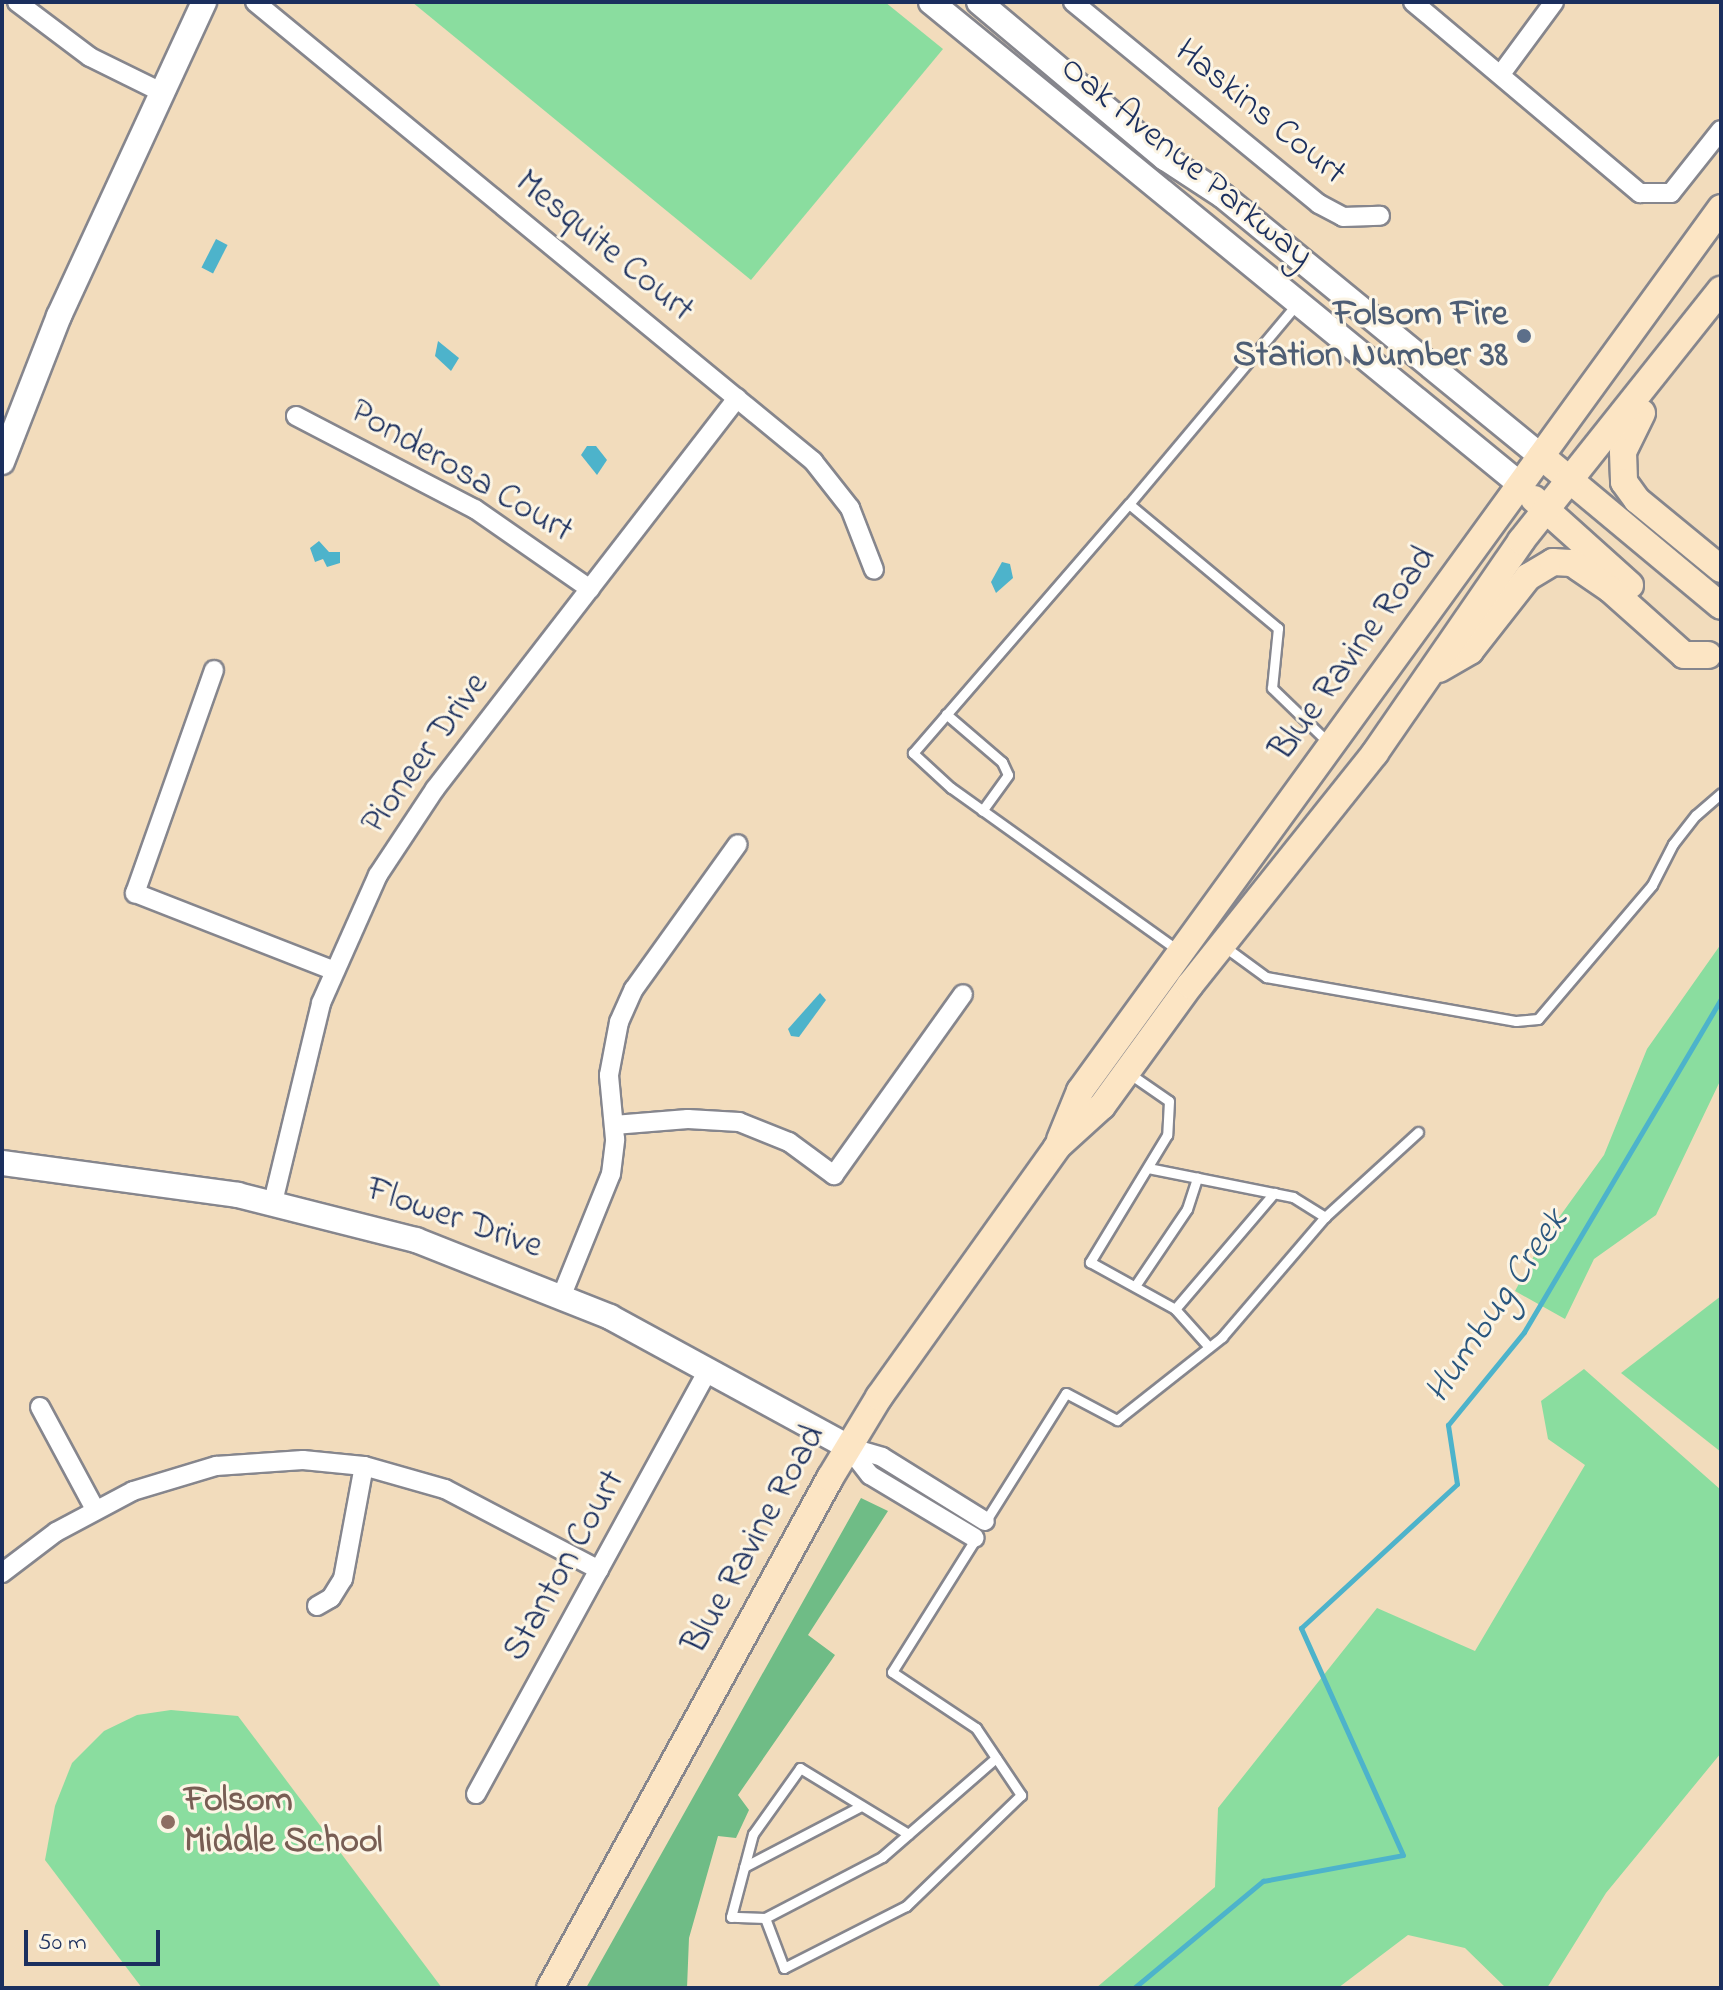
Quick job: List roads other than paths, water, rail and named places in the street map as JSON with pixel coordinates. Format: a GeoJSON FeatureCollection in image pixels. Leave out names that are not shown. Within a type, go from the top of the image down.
{"type":"FeatureCollection","features":[{"type":"Feature","properties":{"kind":"main road","name":"Blue Ravine Road"},"geometry":{"type":"LineString","coordinates":[[550,1988],[848,1447],[1057,1147],[1080,1091],[1721,208]]}},
{"type":"Feature","properties":{"kind":"main road","name":"Blue Ravine Road"},"geometry":{"type":"LineString","coordinates":[[1057,1147],[1102,1106],[1433,673],[1546,511],[1721,290]]}},
{"type":"Feature","properties":{"kind":"main road"},"geometry":{"type":"LineString","coordinates":[[1682,343],[1632,430],[1621,472],[1637,500],[1721,569]]}},
{"type":"Feature","properties":{"kind":"main road","name":"Oak Avenue Parkway"},"geometry":{"type":"LineString","coordinates":[[1541,456],[1721,606]]}},
{"type":"Feature","properties":{"kind":"main road","name":"Oak Avenue Parkway"},"geometry":{"type":"LineString","coordinates":[[1521,485],[1546,511],[1714,659]]}},
{"type":"Feature","properties":{"kind":"main road"},"geometry":{"type":"LineString","coordinates":[[1433,673],[1470,651],[1528,577],[1553,562],[1572,563],[1610,589],[1684,655],[1714,659]]}},
{"type":"Feature","properties":{"kind":"street"},"geometry":{"type":"LineString","coordinates":[[17,2],[90,57],[161,92]]}},
{"type":"Feature","properties":{"kind":"street"},"geometry":{"type":"LineString","coordinates":[[2,462],[59,316],[204,2]]}},
{"type":"Feature","properties":{"kind":"street","name":"Mesquite Court"},"geometry":{"type":"LineString","coordinates":[[255,2],[737,398],[833,483],[857,521],[874,570]]}},
{"type":"Feature","properties":{"kind":"street","name":"Oak Avenue Parkway"},"geometry":{"type":"LineString","coordinates":[[931,2],[1521,485]]}},
{"type":"Feature","properties":{"kind":"street","name":"Oak Avenue Parkway"},"geometry":{"type":"LineString","coordinates":[[979,2],[1165,158],[1223,196],[1541,456]]}},
{"type":"Feature","properties":{"kind":"street","name":"Haskins Court"},"geometry":{"type":"LineString","coordinates":[[1073,2],[1319,204],[1343,217],[1380,216]]}},
{"type":"Feature","properties":{"kind":"street"},"geometry":{"type":"LineString","coordinates":[[1413,2],[1640,193],[1671,193],[1721,130]]}},
{"type":"Feature","properties":{"kind":"street"},"geometry":{"type":"LineString","coordinates":[[1501,74],[1554,2]]}},
{"type":"Feature","properties":{"kind":"street","name":"Pioneer Drive"},"geometry":{"type":"LineString","coordinates":[[273,1202],[303,1064],[333,970],[378,875],[413,820],[737,398]]}},
{"type":"Feature","properties":{"kind":"street","name":"Ponderosa Court"},"geometry":{"type":"LineString","coordinates":[[296,416],[451,495],[590,589]]}},
{"type":"Feature","properties":{"kind":"street"},"geometry":{"type":"LineString","coordinates":[[214,670],[135,893],[333,970]]}},
{"type":"Feature","properties":{"kind":"street"},"geometry":{"type":"LineString","coordinates":[[562,1295],[607,1191],[614,1125],[611,1056],[626,1005],[738,844]]}},
{"type":"Feature","properties":{"kind":"street"},"geometry":{"type":"LineString","coordinates":[[614,1125],[688,1119],[739,1122],[789,1142],[834,1175],[963,994]]}},
{"type":"Feature","properties":{"kind":"street","name":"Flower Drive"},"geometry":{"type":"LineString","coordinates":[[2,1163],[273,1202],[416,1240],[562,1295],[709,1369],[848,1447],[882,1457],[985,1521]]}},
{"type":"Feature","properties":{"kind":"street","name":"Stanton Court"},"geometry":{"type":"LineString","coordinates":[[476,1794],[709,1369]]}},
{"type":"Feature","properties":{"kind":"street"},"geometry":{"type":"LineString","coordinates":[[40,1407],[95,1509]]}},
{"type":"Feature","properties":{"kind":"street","name":"Flower Drive"},"geometry":{"type":"LineString","coordinates":[[848,1447],[870,1475],[975,1538]]}},
{"type":"Feature","properties":{"kind":"street"},"geometry":{"type":"LineString","coordinates":[[2,1573],[95,1509],[174,1476],[216,1466],[303,1460],[364,1466],[445,1489],[599,1570]]}},
{"type":"Feature","properties":{"kind":"street"},"geometry":{"type":"LineString","coordinates":[[317,1606],[331,1598],[343,1579],[364,1466]]}},
{"type":"Feature","properties":{"kind":"lane"},"geometry":{"type":"LineString","coordinates":[[1180,952],[982,811],[913,753],[1129,504],[1299,301]]}},
{"type":"Feature","properties":{"kind":"lane"},"geometry":{"type":"LineString","coordinates":[[1129,504],[1278,628],[1272,688],[1291,712],[1333,746]]}},
{"type":"Feature","properties":{"kind":"lane"},"geometry":{"type":"LineString","coordinates":[[946,714],[1002,762],[1008,775],[982,811]]}},
{"type":"Feature","properties":{"kind":"lane"},"geometry":{"type":"LineString","coordinates":[[1223,945],[1266,977],[1516,1021],[1538,1019],[1652,885],[1673,844],[1721,793]]}},
{"type":"Feature","properties":{"kind":"lane"},"geometry":{"type":"LineString","coordinates":[[1128,1072],[1169,1101],[1167,1135],[1090,1262],[1175,1309],[1209,1347]]}},
{"type":"Feature","properties":{"kind":"lane"},"geometry":{"type":"LineString","coordinates":[[765,1918],[784,1968],[906,1906],[1021,1795],[976,1728],[892,1672],[1066,1393],[1117,1420],[1209,1347],[1325,1217],[1418,1132]]}},
{"type":"Feature","properties":{"kind":"lane"},"geometry":{"type":"LineString","coordinates":[[1148,1168],[1293,1197],[1325,1217]]}},
{"type":"Feature","properties":{"kind":"lane"},"geometry":{"type":"LineString","coordinates":[[1135,1286],[1187,1209],[1197,1178]]}},
{"type":"Feature","properties":{"kind":"lane"},"geometry":{"type":"LineString","coordinates":[[1175,1309],[1274,1193]]}},
{"type":"Feature","properties":{"kind":"lane"},"geometry":{"type":"LineString","coordinates":[[908,1834],[800,1768],[753,1834],[731,1917],[765,1918],[882,1857],[996,1758]]}},
{"type":"Feature","properties":{"kind":"lane"},"geometry":{"type":"LineString","coordinates":[[744,1867],[861,1806]]}},
{"type":"Feature","properties":{"kind":"water"},"geometry":{"type":"Polygon","coordinates":[[[216,239],[228,245],[213,273],[201,268],[216,239]]]}},
{"type":"Feature","properties":{"kind":"water"},"geometry":{"type":"Polygon","coordinates":[[[438,341],[459,358],[451,371],[435,356],[438,341]]]}},
{"type":"Feature","properties":{"kind":"water"},"geometry":{"type":"Polygon","coordinates":[[[587,446],[596,446],[607,460],[597,475],[581,455],[587,446]]]}},
{"type":"Feature","properties":{"kind":"water"},"geometry":{"type":"Polygon","coordinates":[[[319,541],[329,552],[340,552],[340,563],[327,567],[323,559],[315,562],[310,548],[319,541]]]}},
{"type":"Feature","properties":{"kind":"water"},"geometry":{"type":"Polygon","coordinates":[[[1002,562],[1010,564],[1013,578],[996,593],[991,582],[1002,562]]]}},
{"type":"Feature","properties":{"kind":"water"},"geometry":{"type":"Polygon","coordinates":[[[820,993],[826,1000],[799,1037],[791,1036],[788,1029],[820,993]]]}},
{"type":"Feature","properties":{"kind":"waterway","name":"Humbug Creek"},"geometry":{"type":"LineString","coordinates":[[1134,1988],[1263,1881],[1403,1855],[1301,1628],[1457,1484],[1448,1425],[1524,1332],[1721,999]]}},
{"type":"Feature","properties":{"kind":"place","name":"Folsom Fire Station Number 38"},"geometry":{"type":"Point","coordinates":[1524,336]}},
{"type":"Feature","properties":{"kind":"place","name":"Folsom Middle School"},"geometry":{"type":"Point","coordinates":[168,1822]}}]}
